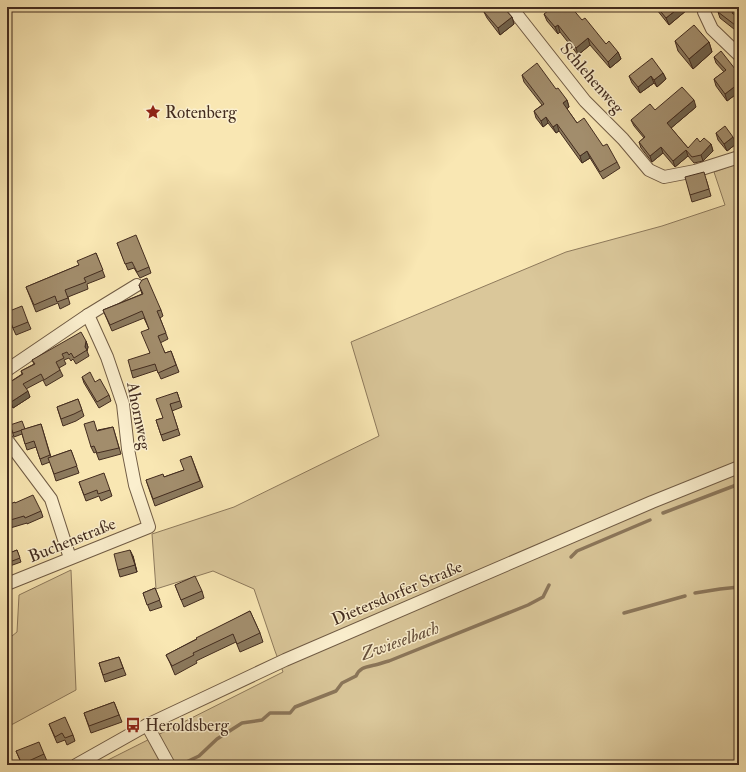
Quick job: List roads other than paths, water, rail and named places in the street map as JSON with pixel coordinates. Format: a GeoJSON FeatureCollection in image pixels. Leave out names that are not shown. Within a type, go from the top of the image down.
{"type":"FeatureCollection","features":[{"type":"Feature","properties":{"kind":"street","name":"Schlehenweg"},"geometry":{"type":"LineString","coordinates":[[511,7],[585,101],[623,139],[649,170],[664,177],[695,171],[739,157]]}},
{"type":"Feature","properties":{"kind":"street"},"geometry":{"type":"LineString","coordinates":[[705,7],[704,12],[712,29],[739,55]]}},
{"type":"Feature","properties":{"kind":"street"},"geometry":{"type":"LineString","coordinates":[[7,370],[88,315],[137,285]]}},
{"type":"Feature","properties":{"kind":"street","name":"Ahornweg"},"geometry":{"type":"LineString","coordinates":[[88,315],[107,357],[123,404],[128,449],[135,486],[149,527]]}},
{"type":"Feature","properties":{"kind":"street"},"geometry":{"type":"LineString","coordinates":[[7,440],[51,499],[70,558]]}},
{"type":"Feature","properties":{"kind":"street","name":"Dietersdorfer Straße"},"geometry":{"type":"LineString","coordinates":[[76,765],[147,725],[300,653],[652,502],[739,467]]}},
{"type":"Feature","properties":{"kind":"street","name":"Buchenstraße"},"geometry":{"type":"LineString","coordinates":[[7,584],[149,527]]}},
{"type":"Feature","properties":{"kind":"street"},"geometry":{"type":"LineString","coordinates":[[147,725],[168,763]]}},
{"type":"Feature","properties":{"kind":"waterway","name":"Zwieselbach"},"geometry":{"type":"LineString","coordinates":[[663,513],[739,484]]}},
{"type":"Feature","properties":{"kind":"waterway","name":"Zwieselbach"},"geometry":{"type":"LineString","coordinates":[[571,557],[577,551],[650,520]]}},
{"type":"Feature","properties":{"kind":"waterway","name":"Zwieselbach"},"geometry":{"type":"LineString","coordinates":[[180,765],[199,756],[217,739],[242,723],[262,720],[270,713],[290,713],[295,707],[336,691],[342,683],[356,676],[359,671],[364,668],[389,661],[528,605],[543,597],[549,585]]}},
{"type":"Feature","properties":{"kind":"waterway"},"geometry":{"type":"LineString","coordinates":[[695,593],[739,587]]}},
{"type":"Feature","properties":{"kind":"waterway"},"geometry":{"type":"LineString","coordinates":[[624,613],[685,596]]}},
{"type":"Feature","properties":{"kind":"place","name":"Rotenberg"},"geometry":{"type":"Point","coordinates":[153,112]}},
{"type":"Feature","properties":{"kind":"place","name":"Heroldsberg"},"geometry":{"type":"Point","coordinates":[133,725]}}]}
